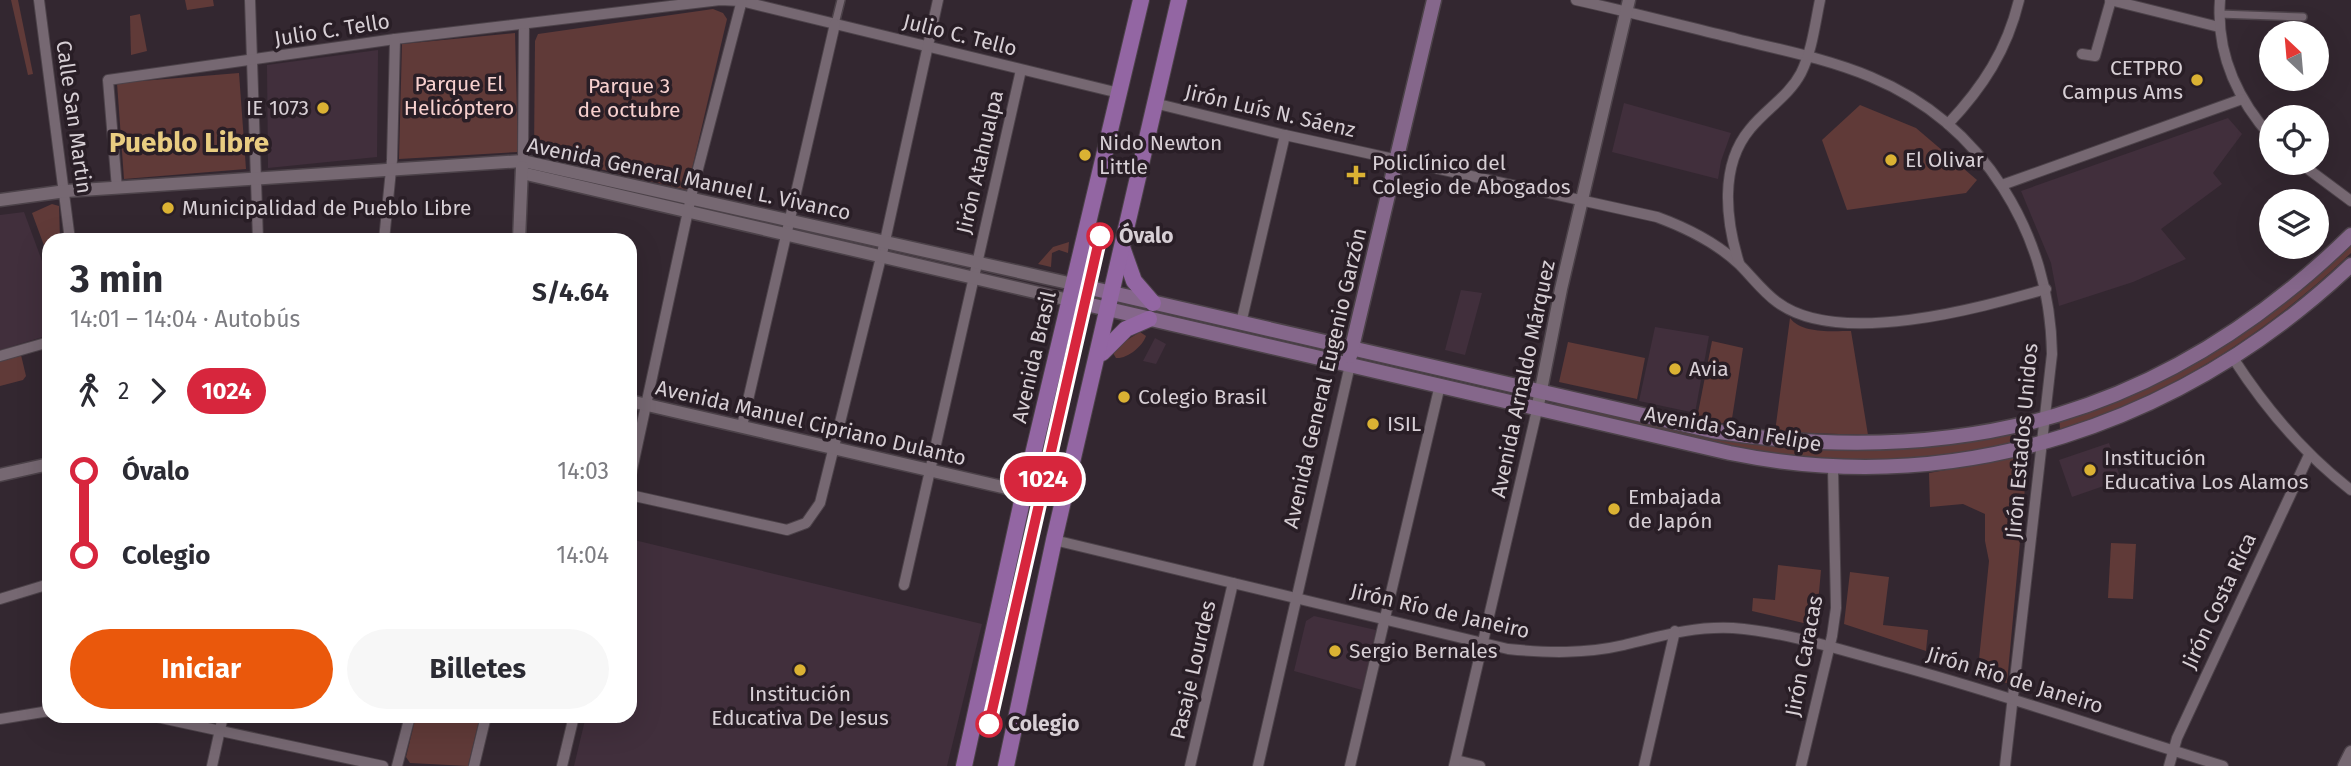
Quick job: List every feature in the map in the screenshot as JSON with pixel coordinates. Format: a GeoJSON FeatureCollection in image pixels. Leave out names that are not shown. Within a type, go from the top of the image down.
{"type":"FeatureCollection","features":[{"type":"Feature","properties":{"kind":"main road","name":"Avenida Brasil"},"geometry":{"type":"LineString","coordinates":[[964,766],[1024,492],[1141,0]]}},
{"type":"Feature","properties":{"kind":"main road"},"geometry":{"type":"LineString","coordinates":[[1006,766],[1054,540],[1179,0]]}},
{"type":"Feature","properties":{"kind":"main road","name":"Avenida General Eugenio Garzón"},"geometry":{"type":"LineString","coordinates":[[1350,365],[1350,348],[1434,0]]}},
{"type":"Feature","properties":{"kind":"main road","name":"Avenida San Felipe"},"geometry":{"type":"LineString","coordinates":[[1151,311],[1241,323],[1540,394],[1712,431],[1807,444],[1872,445],[1934,440],[2047,419],[2118,395],[2208,349],[2290,290],[2351,235]]}},
{"type":"Feature","properties":{"kind":"main road"},"geometry":{"type":"LineString","coordinates":[[1096,365],[1117,335],[1151,311],[1131,276],[1123,244]]}},
{"type":"Feature","properties":{"kind":"main road","name":"Avenida San Felipe"},"geometry":{"type":"LineString","coordinates":[[1071,292],[1350,365],[1537,410],[1761,459],[1833,469],[1932,465],[2043,442],[2149,402],[2233,358],[2282,323],[2351,265]]}},
{"type":"Feature","properties":{"kind":"street","name":"Calle San Martin"},"geometry":{"type":"LineString","coordinates":[[39,0],[69,233]]}},
{"type":"Feature","properties":{"kind":"street"},"geometry":{"type":"LineString","coordinates":[[250,0],[258,233]]}},
{"type":"Feature","properties":{"kind":"street"},"geometry":{"type":"LineString","coordinates":[[742,426],[841,0]]}},
{"type":"Feature","properties":{"kind":"street"},"geometry":{"type":"LineString","coordinates":[[637,497],[777,529],[796,529],[814,515],[835,447],[885,241],[938,0]]}},
{"type":"Feature","properties":{"kind":"street","name":"Jirón Estados Unidos"},"geometry":{"type":"LineString","coordinates":[[1576,0],[1628,6],[1808,57],[1890,85],[1929,108],[1948,124],[2002,185],[2028,232],[2046,289],[2052,354],[2047,419],[2006,766]]}},
{"type":"Feature","properties":{"kind":"street"},"geometry":{"type":"LineString","coordinates":[[1739,264],[1731,236],[1727,190],[1737,149],[1748,130],[1786,94],[1800,75],[1808,57],[1821,0]]}},
{"type":"Feature","properties":{"kind":"street"},"geometry":{"type":"LineString","coordinates":[[1948,124],[1996,64],[2007,41],[2019,0]]}},
{"type":"Feature","properties":{"kind":"street"},"geometry":{"type":"LineString","coordinates":[[2082,54],[2095,56],[2110,0],[2219,27]]}},
{"type":"Feature","properties":{"kind":"street"},"geometry":{"type":"LineString","coordinates":[[2220,0],[2219,27],[2224,54],[2242,99],[2259,121]]}},
{"type":"Feature","properties":{"kind":"street","name":"Julio C. Tello"},"geometry":{"type":"LineString","coordinates":[[117,188],[108,79],[395,39],[720,1],[741,1],[1119,93]]}},
{"type":"Feature","properties":{"kind":"street"},"geometry":{"type":"LineString","coordinates":[[637,450],[692,197],[741,1]]}},
{"type":"Feature","properties":{"kind":"street","name":"Avenida Arnaldo Márquez"},"geometry":{"type":"LineString","coordinates":[[1455,763],[1628,6]]}},
{"type":"Feature","properties":{"kind":"street"},"geometry":{"type":"LineString","coordinates":[[2219,13],[2303,17]]}},
{"type":"Feature","properties":{"kind":"street"},"geometry":{"type":"LineString","coordinates":[[519,233],[524,24]]}},
{"type":"Feature","properties":{"kind":"street"},"geometry":{"type":"LineString","coordinates":[[385,233],[391,168],[395,39]]}},
{"type":"Feature","properties":{"kind":"street","name":"Jirón Atahualpa"},"geometry":{"type":"LineString","coordinates":[[904,585],[928,469],[1021,70]]}},
{"type":"Feature","properties":{"kind":"street"},"geometry":{"type":"LineString","coordinates":[[2002,185],[2242,99]]}},
{"type":"Feature","properties":{"kind":"street","name":"Jirón Luís N. Sáenz"},"geometry":{"type":"LineString","coordinates":[[1154,103],[1397,161],[1657,217],[1674,223],[1714,245],[1739,264],[1777,302],[1791,311],[1816,320],[1846,323],[1962,312],[2046,289]]}},
{"type":"Feature","properties":{"kind":"street"},"geometry":{"type":"LineString","coordinates":[[1241,323],[1284,135]]}},
{"type":"Feature","properties":{"kind":"street","name":"Avenida General Manuel L. Vivanco"},"geometry":{"type":"LineString","coordinates":[[0,200],[66,191],[391,168],[522,167],[692,197],[881,255],[972,277],[1071,292]]}},
{"type":"Feature","properties":{"kind":"street","name":"Avenida General Manuel L. Vivanco"},"geometry":{"type":"LineString","coordinates":[[522,167],[689,211],[885,241],[977,262],[1071,292]]}},
{"type":"Feature","properties":{"kind":"street"},"geometry":{"type":"LineString","coordinates":[[2316,175],[2351,201]]}},
{"type":"Feature","properties":{"kind":"street"},"geometry":{"type":"LineString","coordinates":[[0,356],[42,344]]}},
{"type":"Feature","properties":{"kind":"street"},"geometry":{"type":"LineString","coordinates":[[2233,358],[2255,392],[2309,454],[2351,490]]}},
{"type":"Feature","properties":{"kind":"street","name":"Avenida General Eugenio Garzón"},"geometry":{"type":"LineString","coordinates":[[1258,766],[1350,365]]}},
{"type":"Feature","properties":{"kind":"street"},"geometry":{"type":"LineString","coordinates":[[1350,766],[1440,385]]}},
{"type":"Feature","properties":{"kind":"street","name":"Avenida Manuel Cipriano Dulanto"},"geometry":{"type":"LineString","coordinates":[[637,403],[1024,492]]}},
{"type":"Feature","properties":{"kind":"street","name":"Jirón Costa Rica"},"geometry":{"type":"LineString","coordinates":[[2169,766],[2172,751],[2309,454]]}},
{"type":"Feature","properties":{"kind":"street"},"geometry":{"type":"LineString","coordinates":[[0,475],[42,466]]}},
{"type":"Feature","properties":{"kind":"street","name":"Jirón Caracas"},"geometry":{"type":"LineString","coordinates":[[1801,766],[1829,646],[1837,584],[1833,469]]}},
{"type":"Feature","properties":{"kind":"street","name":"Jirón Río de Janeiro"},"geometry":{"type":"LineString","coordinates":[[1054,540],[1483,644],[1548,653],[1588,651],[1675,631],[1735,628],[1829,646],[2013,699],[2223,766]]}},
{"type":"Feature","properties":{"kind":"street","name":"Pasaje Lourdes"},"geometry":{"type":"LineString","coordinates":[[1190,766],[1233,583]]}},
{"type":"Feature","properties":{"kind":"street"},"geometry":{"type":"LineString","coordinates":[[0,599],[42,586]]}},
{"type":"Feature","properties":{"kind":"street"},"geometry":{"type":"LineString","coordinates":[[1644,766],[1675,631]]}},
{"type":"Feature","properties":{"kind":"street"},"geometry":{"type":"LineString","coordinates":[[0,719],[42,711]]}},
{"type":"Feature","properties":{"kind":"street"},"geometry":{"type":"LineString","coordinates":[[182,723],[383,766]]}},
{"type":"Feature","properties":{"kind":"street"},"geometry":{"type":"LineString","coordinates":[[212,766],[222,723]]}},
{"type":"Feature","properties":{"kind":"street"},"geometry":{"type":"LineString","coordinates":[[397,766],[408,723]]}},
{"type":"Feature","properties":{"kind":"street"},"geometry":{"type":"LineString","coordinates":[[474,766],[484,723]]}},
{"type":"Feature","properties":{"kind":"street"},"geometry":{"type":"LineString","coordinates":[[562,766],[571,723]]}},
{"type":"Feature","properties":{"kind":"street"},"geometry":{"type":"LineString","coordinates":[[2344,766],[2351,752]]}},
{"type":"Feature","properties":{"kind":"street"},"geometry":{"type":"LineString","coordinates":[[1455,763],[1480,766]]}},
{"type":"Feature","properties":{"kind":"shaded area","name":"IE 1073"},"geometry":{"type":"Polygon","coordinates":[[[378,50],[377,157],[268,168],[267,65],[378,50]]]}},
{"type":"Feature","properties":{"kind":"shaded area"},"geometry":{"type":"Polygon","coordinates":[[[1624,103],[1731,133],[1718,179],[1612,152],[1624,103]]]}},
{"type":"Feature","properties":{"kind":"shaded area"},"geometry":{"type":"Polygon","coordinates":[[[2228,118],[2242,134],[2213,173],[2222,184],[2161,229],[2186,259],[2133,282],[2059,306],[2051,263],[2021,191],[2228,118]]]}},
{"type":"Feature","properties":{"kind":"shaded area"},"geometry":{"type":"Polygon","coordinates":[[[24,212],[42,261],[42,337],[0,350],[0,215],[24,212]]]}},
{"type":"Feature","properties":{"kind":"shaded area"},"geometry":{"type":"Polygon","coordinates":[[[1461,290],[1482,293],[1465,355],[1445,350],[1461,290]]]}},
{"type":"Feature","properties":{"kind":"shaded area","name":"Avia"},"geometry":{"type":"Polygon","coordinates":[[[1655,327],[1709,336],[1695,413],[1639,401],[1655,327]]]}},
{"type":"Feature","properties":{"kind":"shaded area"},"geometry":{"type":"Polygon","coordinates":[[[1155,338],[1166,344],[1156,364],[1143,361],[1155,338]]]}},
{"type":"Feature","properties":{"kind":"shaded area","name":"Institución Educativa Los Alamos"},"geometry":{"type":"Polygon","coordinates":[[[2109,443],[2121,480],[2072,497],[2059,460],[2109,443]]]}},
{"type":"Feature","properties":{"kind":"shaded area","name":"Institución Educativa De Jesus"},"geometry":{"type":"Polygon","coordinates":[[[637,541],[982,624],[947,766],[574,766],[584,723],[637,723],[637,541]]]}},
{"type":"Feature","properties":{"kind":"shaded area","name":"Sergio Bernales"},"geometry":{"type":"Polygon","coordinates":[[[1314,616],[1376,630],[1362,690],[1294,671],[1306,621],[1314,616]]]}},
{"type":"Feature","properties":{"kind":"green space"},"geometry":{"type":"Polygon","coordinates":[[[11,0],[18,0],[33,74],[28,75],[11,0]]]}},
{"type":"Feature","properties":{"kind":"green space"},"geometry":{"type":"Polygon","coordinates":[[[185,0],[213,0],[214,6],[187,10],[185,0]]]}},
{"type":"Feature","properties":{"kind":"green space","name":"Parque 3 de octubre"},"geometry":{"type":"Polygon","coordinates":[[[713,9],[723,13],[727,19],[687,190],[534,153],[535,41],[538,34],[713,9]]]}},
{"type":"Feature","properties":{"kind":"green space"},"geometry":{"type":"Polygon","coordinates":[[[140,14],[147,51],[131,55],[130,16],[140,14]]]}},
{"type":"Feature","properties":{"kind":"green space","name":"Parque El Helicóptero"},"geometry":{"type":"Polygon","coordinates":[[[515,33],[518,152],[399,159],[402,44],[515,33]]]}},
{"type":"Feature","properties":{"kind":"green space"},"geometry":{"type":"Polygon","coordinates":[[[239,73],[246,169],[124,179],[117,83],[239,73]]]}},
{"type":"Feature","properties":{"kind":"green space","name":"El Olivar"},"geometry":{"type":"Polygon","coordinates":[[[1860,105],[1916,128],[1977,180],[1966,193],[1847,210],[1822,140],[1860,105]]]}},
{"type":"Feature","properties":{"kind":"green space"},"geometry":{"type":"Polygon","coordinates":[[[52,204],[59,206],[60,233],[42,233],[42,240],[32,213],[52,204]]]}},
{"type":"Feature","properties":{"kind":"green space"},"geometry":{"type":"Polygon","coordinates":[[[2351,231],[2351,253],[2252,335],[2179,379],[2141,398],[2060,429],[2059,415],[2204,350],[2316,259],[2329,259],[2329,249],[2351,231]]]}},
{"type":"Feature","properties":{"kind":"green space"},"geometry":{"type":"Polygon","coordinates":[[[1069,242],[1068,253],[1059,250],[1052,253],[1051,267],[1038,264],[1053,247],[1069,242]]]}},
{"type":"Feature","properties":{"kind":"green space"},"geometry":{"type":"Polygon","coordinates":[[[1790,318],[1802,327],[1810,329],[1851,331],[1868,435],[1775,432],[1790,318]]]}},
{"type":"Feature","properties":{"kind":"green space"},"geometry":{"type":"Polygon","coordinates":[[[1140,332],[1146,336],[1138,348],[1125,357],[1116,358],[1113,353],[1122,343],[1140,332]]]}},
{"type":"Feature","properties":{"kind":"green space"},"geometry":{"type":"Polygon","coordinates":[[[1712,341],[1743,348],[1731,425],[1697,418],[1712,341]]]}},
{"type":"Feature","properties":{"kind":"green space"},"geometry":{"type":"Polygon","coordinates":[[[1568,342],[1645,358],[1637,399],[1559,382],[1568,342]]]}},
{"type":"Feature","properties":{"kind":"green space"},"geometry":{"type":"Polygon","coordinates":[[[21,355],[26,376],[23,380],[0,386],[0,361],[21,355]]]}},
{"type":"Feature","properties":{"kind":"green space"},"geometry":{"type":"Polygon","coordinates":[[[1558,401],[1824,448],[2028,425],[2028,439],[1906,460],[1833,462],[1728,448],[1556,406],[1558,401]]]}},
{"type":"Feature","properties":{"kind":"green space"},"geometry":{"type":"Polygon","coordinates":[[[2028,455],[2007,683],[1977,679],[1989,561],[1985,541],[1985,514],[1963,504],[1930,507],[1929,473],[2028,455]]]}},
{"type":"Feature","properties":{"kind":"green space"},"geometry":{"type":"Polygon","coordinates":[[[2111,543],[2136,544],[2133,599],[2108,598],[2111,543]]]}},
{"type":"Feature","properties":{"kind":"green space"},"geometry":{"type":"Polygon","coordinates":[[[1778,565],[1821,570],[1816,626],[1752,611],[1753,598],[1775,600],[1778,565]]]}},
{"type":"Feature","properties":{"kind":"green space"},"geometry":{"type":"Polygon","coordinates":[[[1850,572],[1889,577],[1883,625],[1928,630],[1926,651],[1844,624],[1850,572]]]}},
{"type":"Feature","properties":{"kind":"green space"},"geometry":{"type":"Polygon","coordinates":[[[414,723],[478,723],[468,766],[410,763],[406,757],[414,723]]]}},
{"type":"Feature","properties":{"kind":"bus line","name":"1024"},"geometry":{"type":"LineString","coordinates":[[989,724],[1100,236]]}},
{"type":"Feature","properties":{"kind":"place","name":"CETPRO Campus Ams"},"geometry":{"type":"Point","coordinates":[2197,80]}},
{"type":"Feature","properties":{"kind":"place","name":"IE 1073"},"geometry":{"type":"Point","coordinates":[323,108]}},
{"type":"Feature","properties":{"kind":"place","name":"Nido Newton Little"},"geometry":{"type":"Point","coordinates":[1085,155]}},
{"type":"Feature","properties":{"kind":"place","name":"El Olivar"},"geometry":{"type":"Point","coordinates":[1891,160]}},
{"type":"Feature","properties":{"kind":"place","name":"Policlínico del Colegio de Abogados"},"geometry":{"type":"Point","coordinates":[1356,175]}},
{"type":"Feature","properties":{"kind":"place","name":"Municipalidad de Pueblo Libre"},"geometry":{"type":"Point","coordinates":[168,208]}},
{"type":"Feature","properties":{"kind":"place","name":"Óvalo"},"geometry":{"type":"Point","coordinates":[1100,236]}},
{"type":"Feature","properties":{"kind":"place","name":"Avia"},"geometry":{"type":"Point","coordinates":[1675,369]}},
{"type":"Feature","properties":{"kind":"place","name":"Colegio Brasil"},"geometry":{"type":"Point","coordinates":[1124,397]}},
{"type":"Feature","properties":{"kind":"place","name":"ISIL"},"geometry":{"type":"Point","coordinates":[1373,424]}},
{"type":"Feature","properties":{"kind":"place","name":"Institución Educativa Los Alamos"},"geometry":{"type":"Point","coordinates":[2090,470]}},
{"type":"Feature","properties":{"kind":"place","name":"Embajada de Japón"},"geometry":{"type":"Point","coordinates":[1614,509]}},
{"type":"Feature","properties":{"kind":"place","name":"Sergio Bernales"},"geometry":{"type":"Point","coordinates":[1335,651]}},
{"type":"Feature","properties":{"kind":"place","name":"Institución Educativa De Jesus"},"geometry":{"type":"Point","coordinates":[800,670]}},
{"type":"Feature","properties":{"kind":"place","name":"Colegio"},"geometry":{"type":"Point","coordinates":[989,724]}},
{"type":"Feature","properties":{"kind":"district","name":"Pueblo Libre"},"geometry":{"type":"Point","coordinates":[189,142]}}]}
